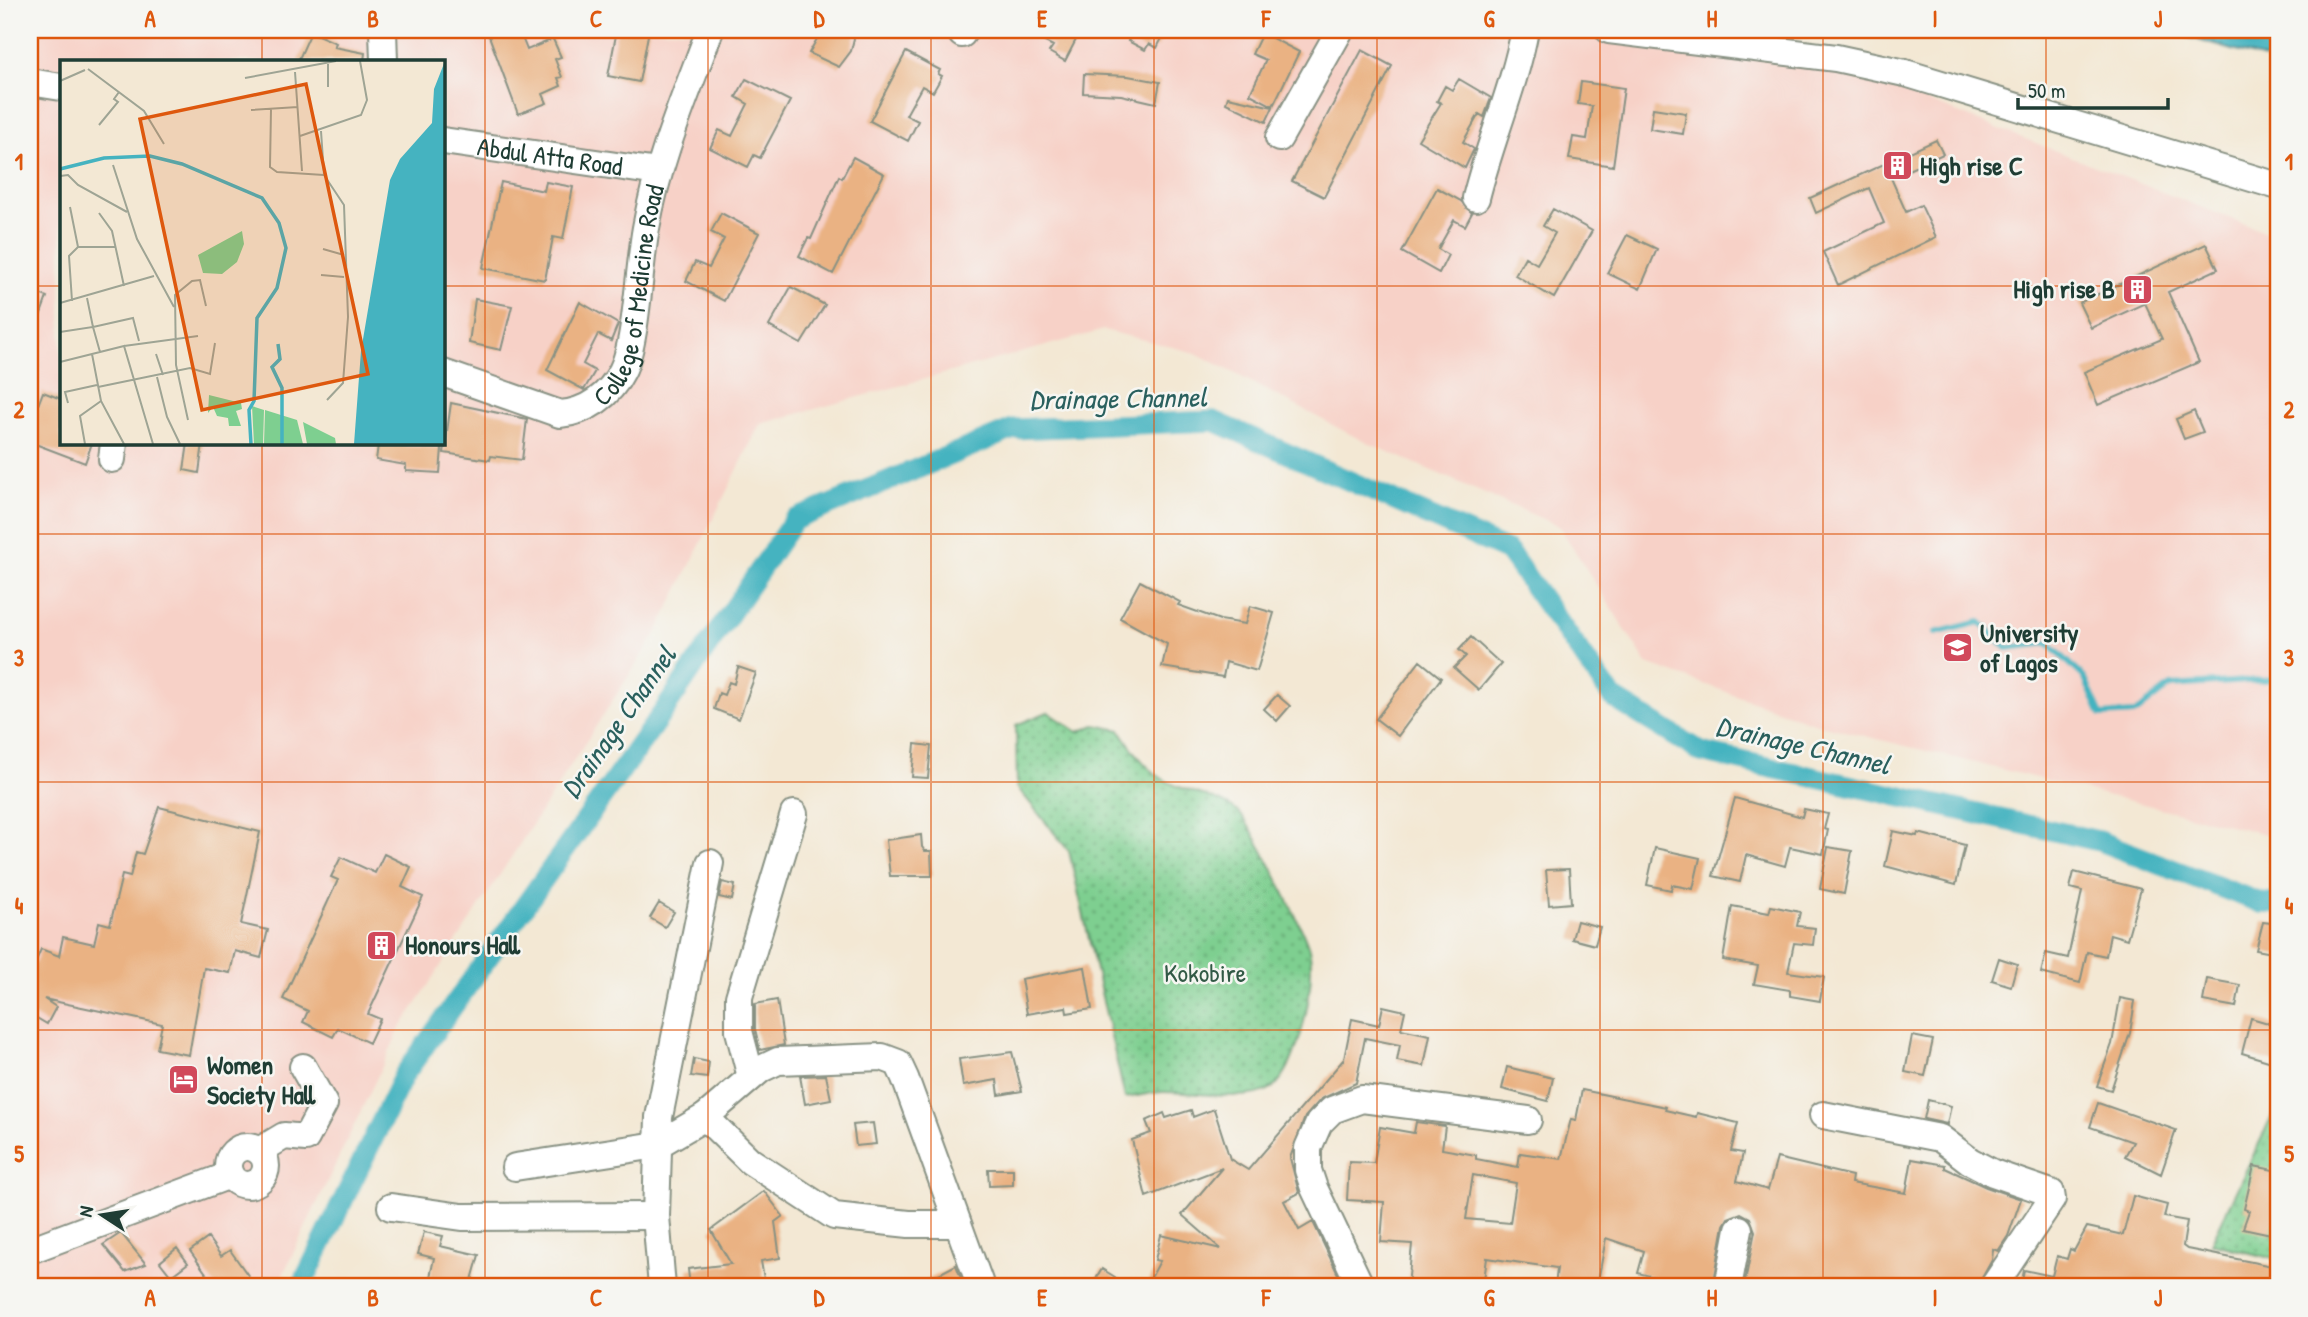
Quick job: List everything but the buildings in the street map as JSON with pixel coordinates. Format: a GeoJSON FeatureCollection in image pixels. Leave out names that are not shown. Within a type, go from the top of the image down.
{"type":"FeatureCollection","features":[{"type":"Feature","properties":{"kind":"street"},"geometry":{"type":"LineString","coordinates":[[383,30],[384,60]]}},
{"type":"Feature","properties":{"kind":"street","name":"College of Medicine Road"},"geometry":{"type":"LineString","coordinates":[[444,373],[560,414],[576,413],[613,387],[624,367],[630,342],[645,229],[658,172],[710,30]]}},
{"type":"Feature","properties":{"kind":"street"},"geometry":{"type":"LineString","coordinates":[[1279,138],[1340,30]]}},
{"type":"Feature","properties":{"kind":"street"},"geometry":{"type":"LineString","coordinates":[[1476,198],[1488,149],[1514,81],[1525,30]]}},
{"type":"Feature","properties":{"kind":"street"},"geometry":{"type":"LineString","coordinates":[[1609,30],[1823,56],[1905,73],[2278,186]]}},
{"type":"Feature","properties":{"kind":"street"},"geometry":{"type":"LineString","coordinates":[[30,82],[60,87]]}},
{"type":"Feature","properties":{"kind":"street","name":"Abdul Atta Road"},"geometry":{"type":"LineString","coordinates":[[444,141],[658,172]]}},
{"type":"Feature","properties":{"kind":"street"},"geometry":{"type":"LineString","coordinates":[[751,1077],[738,1031],[738,996],[794,814]]}},
{"type":"Feature","properties":{"kind":"street"},"geometry":{"type":"LineString","coordinates":[[662,1287],[656,1216],[657,1145],[674,1035],[710,863]]}},
{"type":"Feature","properties":{"kind":"street"},"geometry":{"type":"LineString","coordinates":[[515,1167],[657,1145],[705,1117],[751,1077],[778,1060],[882,1057],[898,1063],[928,1136],[956,1224],[981,1287]]}},
{"type":"Feature","properties":{"kind":"street"},"geometry":{"type":"LineString","coordinates":[[30,1250],[230,1175],[228,1163],[235,1152],[247,1147],[258,1151],[284,1136],[306,1138],[324,1104],[303,1067]]}},
{"type":"Feature","properties":{"kind":"street"},"geometry":{"type":"LineString","coordinates":[[1361,1287],[1308,1170],[1308,1148],[1319,1123],[1332,1110],[1362,1099],[1528,1120]]}},
{"type":"Feature","properties":{"kind":"street"},"geometry":{"type":"LineString","coordinates":[[1823,1115],[1940,1138],[1970,1161],[1993,1173],[2051,1193],[2052,1199],[1993,1287]]}},
{"type":"Feature","properties":{"kind":"street"},"geometry":{"type":"LineString","coordinates":[[705,1117],[750,1161],[834,1216],[909,1224],[956,1224]]}},
{"type":"Feature","properties":{"kind":"street"},"geometry":{"type":"LineString","coordinates":[[391,1207],[462,1217],[656,1216]]}},
{"type":"Feature","properties":{"kind":"street"},"geometry":{"type":"LineString","coordinates":[[1728,1287],[1739,1229]]}},
{"type":"Feature","properties":{"kind":"shaded area","name":"University of Lagos"},"geometry":{"type":"Polygon","coordinates":[[[30,30],[1744,30],[2278,237],[2278,837],[1820,725],[1647,664],[1559,526],[1361,440],[1196,353],[1104,330],[760,424],[657,632],[400,1029],[277,1287],[30,1287],[30,30]]]}},
{"type":"Feature","properties":{"kind":"green space","name":"Kokobire"},"geometry":{"type":"Polygon","coordinates":[[[1048,712],[1078,732],[1095,725],[1120,730],[1135,753],[1154,773],[1170,783],[1230,807],[1245,820],[1254,835],[1298,921],[1309,949],[1311,963],[1308,1002],[1298,1044],[1282,1078],[1272,1088],[1261,1093],[1234,1096],[1162,1092],[1125,1098],[1069,851],[1017,787],[1016,725],[1048,712]]]}},
{"type":"Feature","properties":{"kind":"green space"},"geometry":{"type":"Polygon","coordinates":[[[2278,1104],[2278,1260],[2211,1243],[2278,1104]]]}},
{"type":"Feature","properties":{"kind":"water"},"geometry":{"type":"Polygon","coordinates":[[[2163,30],[2278,30],[2278,63],[2163,30]]]}},
{"type":"Feature","properties":{"kind":"waterway","name":"Drainage Channel"},"geometry":{"type":"LineString","coordinates":[[301,1287],[404,1075],[663,712],[794,520],[1013,429],[1214,421],[1508,551],[1613,698],[1701,752],[2099,841],[2261,903],[2278,904]]}},
{"type":"Feature","properties":{"kind":"waterway"},"geometry":{"type":"LineString","coordinates":[[1935,633],[1980,622],[2007,648],[2048,643],[2084,677],[2101,715],[2136,713],[2170,686],[2278,679]]}},
{"type":"Feature","properties":{"kind":"place","name":"High rise C"},"geometry":{"type":"Point","coordinates":[1897,166]}},
{"type":"Feature","properties":{"kind":"place","name":"High rise B"},"geometry":{"type":"Point","coordinates":[2138,289]}},
{"type":"Feature","properties":{"kind":"place","name":"University of Lagos"},"geometry":{"type":"Point","coordinates":[1957,648]}},
{"type":"Feature","properties":{"kind":"place","name":"Honours Hall"},"geometry":{"type":"Point","coordinates":[382,945]}},
{"type":"Feature","properties":{"kind":"place","name":"Women Society Hall"},"geometry":{"type":"Point","coordinates":[184,1080]}}]}
